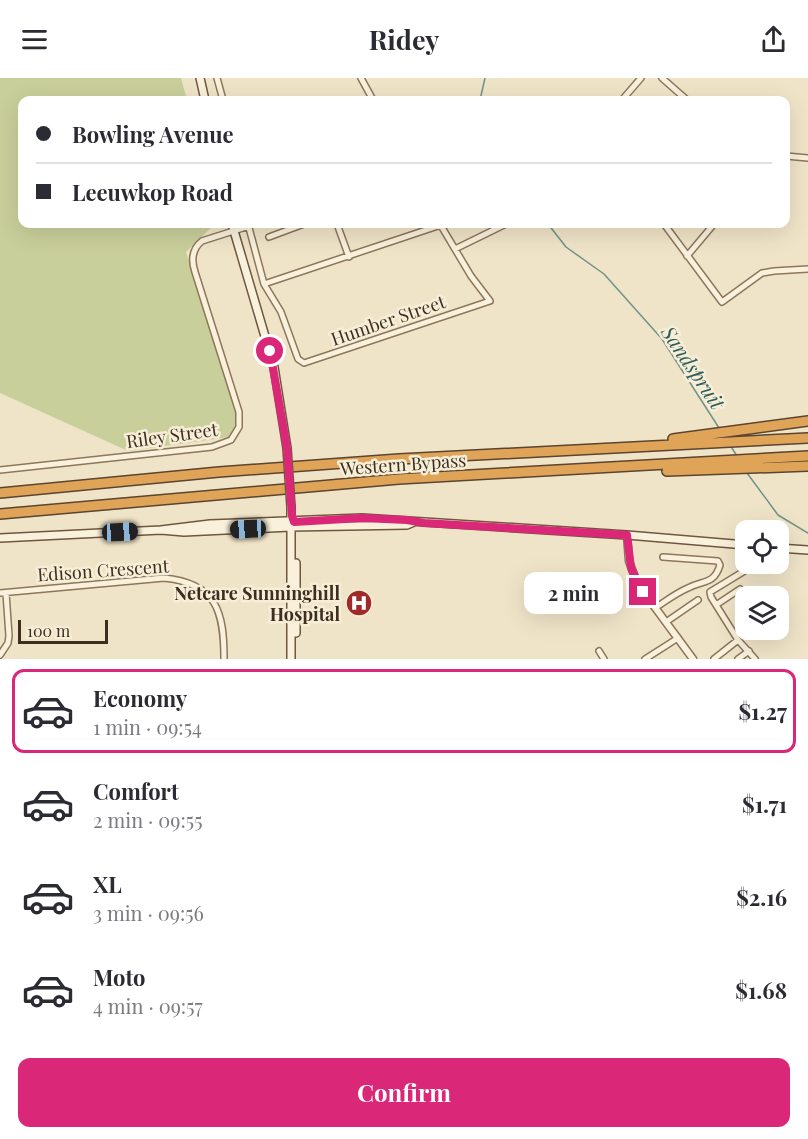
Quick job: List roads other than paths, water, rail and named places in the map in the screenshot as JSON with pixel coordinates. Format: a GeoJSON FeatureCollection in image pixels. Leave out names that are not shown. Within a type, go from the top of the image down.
{"type":"FeatureCollection","features":[{"type":"Feature","properties":{"kind":"highway"},"geometry":{"type":"LineString","coordinates":[[707,439],[806,421]]}},
{"type":"Feature","properties":{"kind":"highway"},"geometry":{"type":"LineString","coordinates":[[707,439],[808,438]]}},
{"type":"Feature","properties":{"kind":"highway","name":"Western Bypass"},"geometry":{"type":"LineString","coordinates":[[0,494],[219,472],[602,448],[707,439]]}},
{"type":"Feature","properties":{"kind":"highway"},"geometry":{"type":"LineString","coordinates":[[768,463],[808,456]]}},
{"type":"Feature","properties":{"kind":"highway"},"geometry":{"type":"LineString","coordinates":[[768,463],[808,466]]}},
{"type":"Feature","properties":{"kind":"highway","name":"Western Bypass"},"geometry":{"type":"LineString","coordinates":[[0,514],[399,479],[599,469],[640,472],[768,463]]}},
{"type":"Feature","properties":{"kind":"main road"},"geometry":{"type":"LineString","coordinates":[[200,78],[204,96]]}},
{"type":"Feature","properties":{"kind":"main road"},"geometry":{"type":"LineString","coordinates":[[233,228],[268,345],[279,394],[287,448],[297,602],[296,659]]}},
{"type":"Feature","properties":{"kind":"main road"},"geometry":{"type":"LineString","coordinates":[[0,538],[161,530],[184,532],[362,518],[627,535],[735,545]]}},
{"type":"Feature","properties":{"kind":"main road"},"geometry":{"type":"LineString","coordinates":[[291,659],[292,523]]}},
{"type":"Feature","properties":{"kind":"main road"},"geometry":{"type":"LineString","coordinates":[[789,549],[808,550]]}},
{"type":"Feature","properties":{"kind":"street"},"geometry":{"type":"LineString","coordinates":[[217,78],[222,96]]}},
{"type":"Feature","properties":{"kind":"street"},"geometry":{"type":"LineString","coordinates":[[361,78],[371,96]]}},
{"type":"Feature","properties":{"kind":"street"},"geometry":{"type":"LineString","coordinates":[[625,96],[641,78]]}},
{"type":"Feature","properties":{"kind":"street"},"geometry":{"type":"LineString","coordinates":[[662,78],[682,96]]}},
{"type":"Feature","properties":{"kind":"street"},"geometry":{"type":"LineString","coordinates":[[790,156],[808,158]]}},
{"type":"Feature","properties":{"kind":"street","name":"Riley Street"},"geometry":{"type":"LineString","coordinates":[[0,470],[212,447],[231,440],[238,427],[239,412],[192,262],[194,250],[202,241],[231,228]]}},
{"type":"Feature","properties":{"kind":"street"},"geometry":{"type":"LineString","coordinates":[[249,228],[264,284],[429,228]]}},
{"type":"Feature","properties":{"kind":"street"},"geometry":{"type":"LineString","coordinates":[[269,237],[293,228]]}},
{"type":"Feature","properties":{"kind":"street"},"geometry":{"type":"LineString","coordinates":[[338,228],[349,256]]}},
{"type":"Feature","properties":{"kind":"street"},"geometry":{"type":"LineString","coordinates":[[442,228],[455,249],[498,228]]}},
{"type":"Feature","properties":{"kind":"street"},"geometry":{"type":"LineString","coordinates":[[667,228],[722,302],[762,273],[808,269]]}},
{"type":"Feature","properties":{"kind":"street"},"geometry":{"type":"LineString","coordinates":[[687,256],[711,228]]}},
{"type":"Feature","properties":{"kind":"street","name":"Humber Street"},"geometry":{"type":"LineString","coordinates":[[264,284],[281,312],[298,359],[302,363],[310,363],[490,302],[455,249]]}},
{"type":"Feature","properties":{"kind":"street"},"geometry":{"type":"LineString","coordinates":[[627,535],[631,568],[638,583],[693,659]]}},
{"type":"Feature","properties":{"kind":"street"},"geometry":{"type":"LineString","coordinates":[[655,608],[690,587],[703,584],[716,575],[720,565],[718,561],[663,557]]}},
{"type":"Feature","properties":{"kind":"street"},"geometry":{"type":"LineString","coordinates":[[735,635],[710,592],[739,574]]}},
{"type":"Feature","properties":{"kind":"street","name":"Edison Crescent"},"geometry":{"type":"LineString","coordinates":[[3,593],[164,578],[190,583],[206,593],[221,616],[224,659]]}},
{"type":"Feature","properties":{"kind":"street"},"geometry":{"type":"LineString","coordinates":[[716,604],[735,592]]}},
{"type":"Feature","properties":{"kind":"street"},"geometry":{"type":"LineString","coordinates":[[0,655],[8,643],[9,636],[3,593]]}},
{"type":"Feature","properties":{"kind":"street"},"geometry":{"type":"LineString","coordinates":[[666,622],[698,600]]}},
{"type":"Feature","properties":{"kind":"street"},"geometry":{"type":"LineString","coordinates":[[645,659],[678,638]]}},
{"type":"Feature","properties":{"kind":"street"},"geometry":{"type":"LineString","coordinates":[[714,659],[738,640],[755,659]]}},
{"type":"Feature","properties":{"kind":"street"},"geometry":{"type":"LineString","coordinates":[[599,651],[604,659]]}},
{"type":"Feature","properties":{"kind":"street"},"geometry":{"type":"LineString","coordinates":[[736,658],[749,651]]}},
{"type":"Feature","properties":{"kind":"waterway","name":"Sandspruit"},"geometry":{"type":"LineString","coordinates":[[481,96],[485,78]]}},
{"type":"Feature","properties":{"kind":"waterway","name":"Sandspruit"},"geometry":{"type":"LineString","coordinates":[[551,228],[566,247],[604,274],[662,339],[719,428]]}},
{"type":"Feature","properties":{"kind":"waterway","name":"Sandspruit"},"geometry":{"type":"LineString","coordinates":[[730,445],[737,456]]}},
{"type":"Feature","properties":{"kind":"waterway","name":"Sandspruit"},"geometry":{"type":"LineString","coordinates":[[747,473],[778,515],[808,533]]}},
{"type":"Feature","properties":{"kind":"place","name":"Netcare Sunninghill Hospital"},"geometry":{"type":"Point","coordinates":[359,603]}}]}
